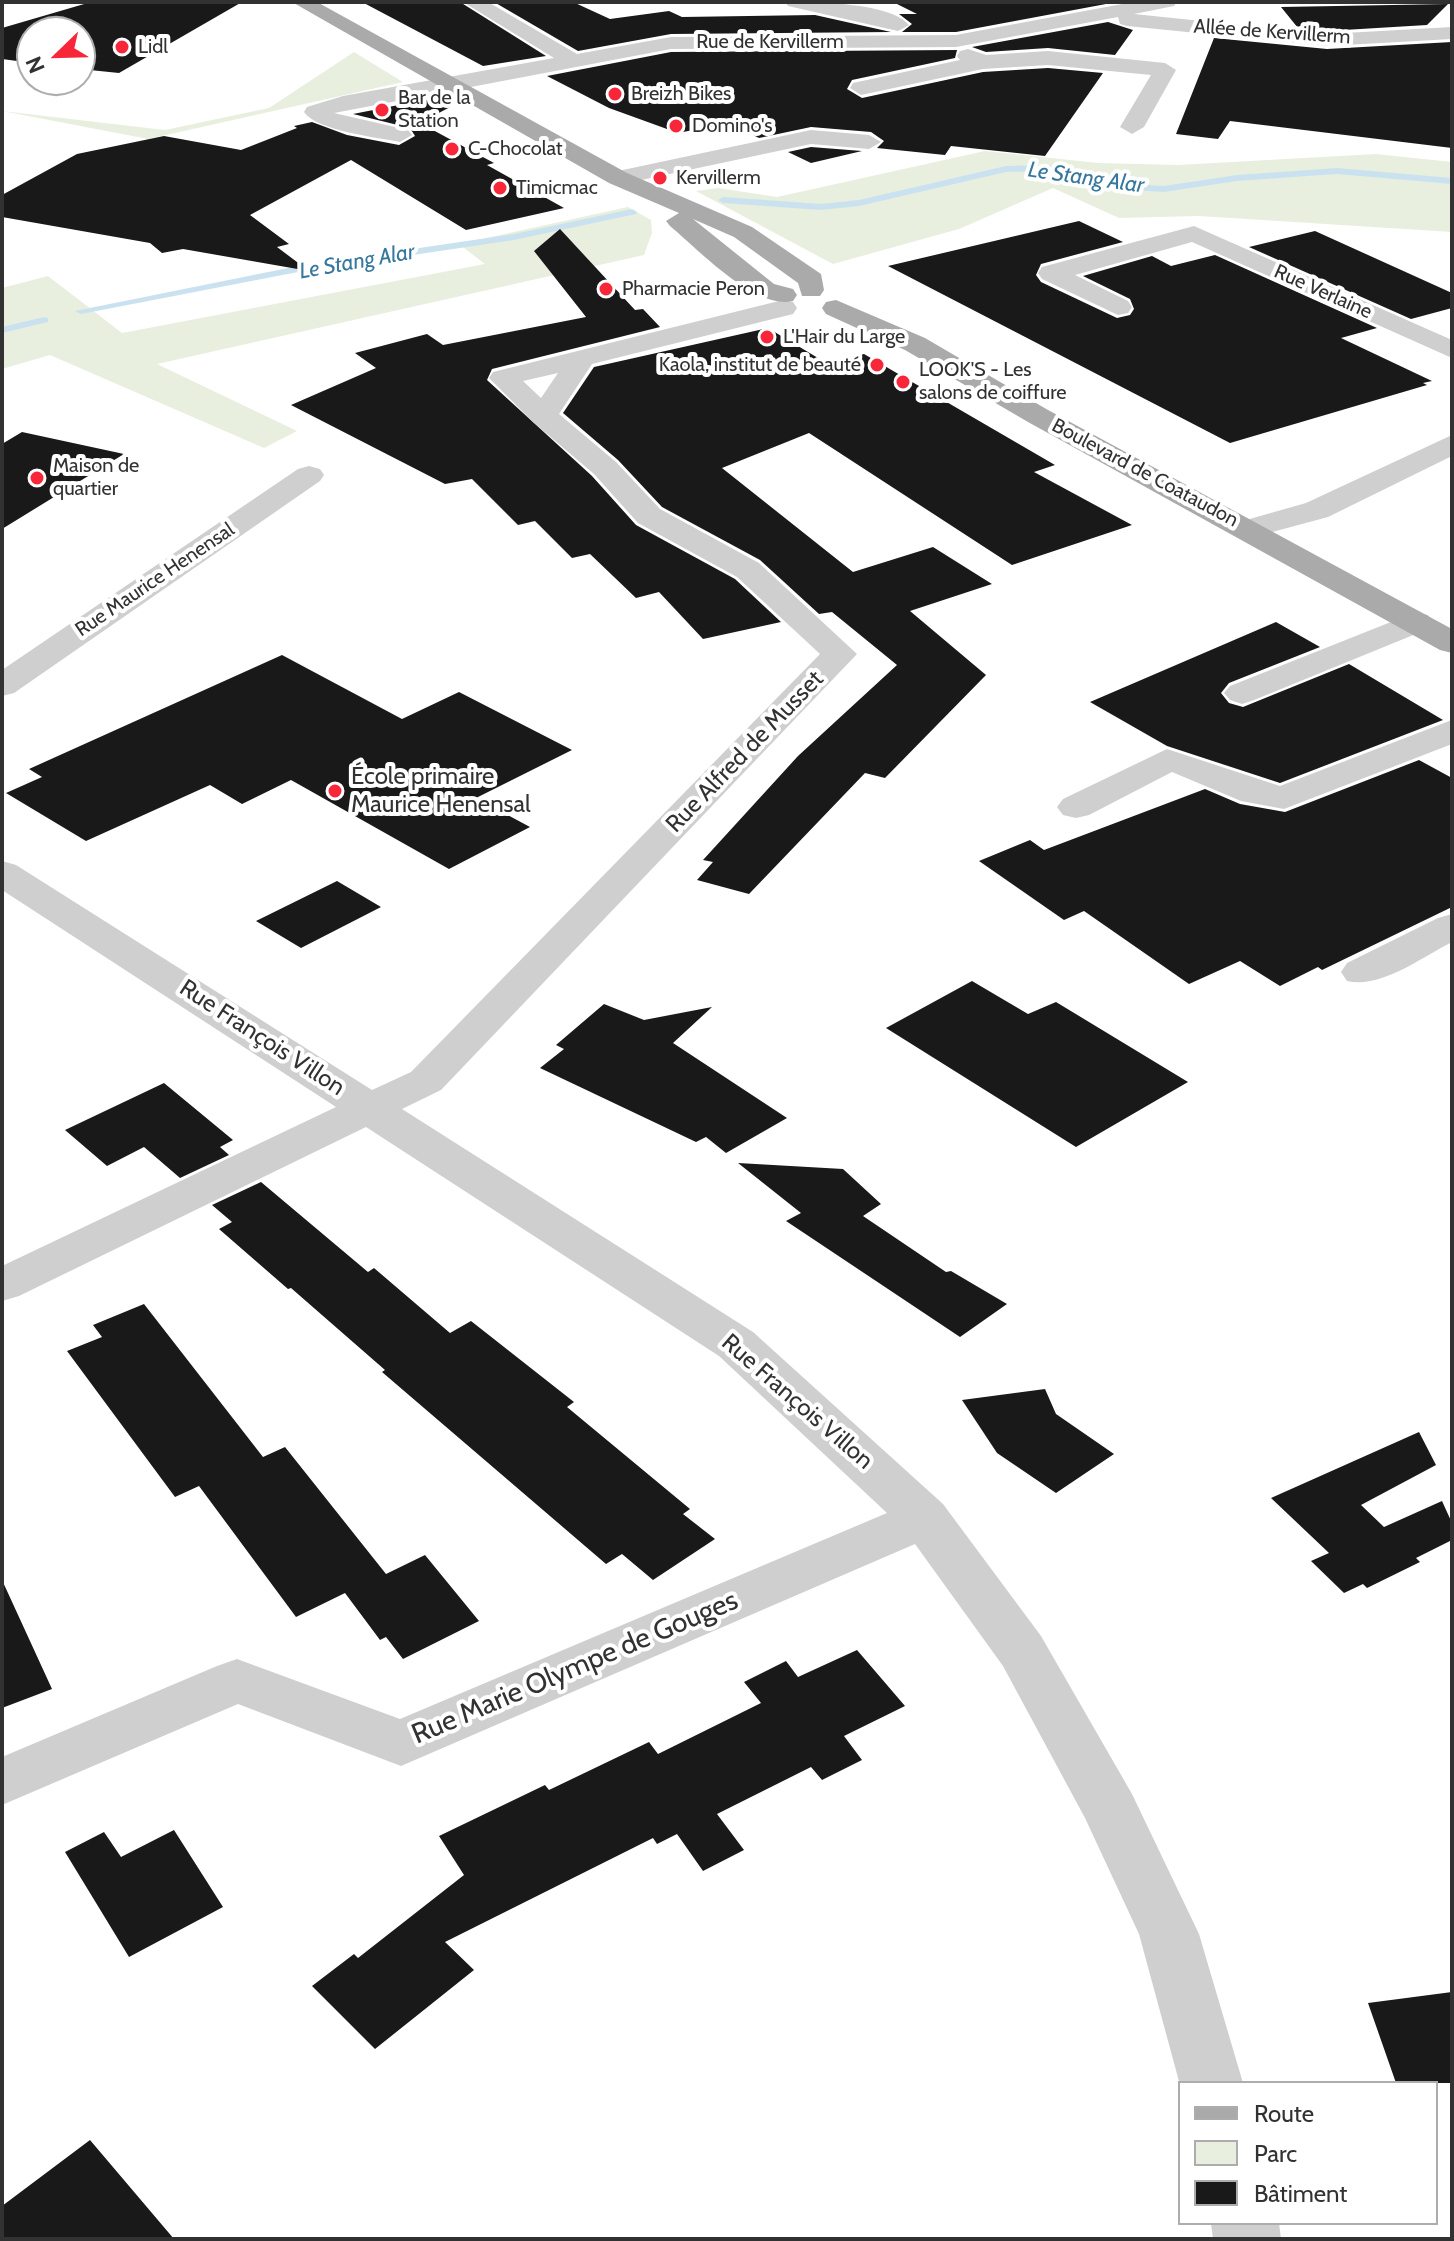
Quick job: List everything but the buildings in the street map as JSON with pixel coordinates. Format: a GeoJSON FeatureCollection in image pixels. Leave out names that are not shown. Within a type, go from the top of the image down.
{"type":"FeatureCollection","features":[{"type":"Feature","properties":{"kind":"main road","name":"Boulevard de Coataudon"},"geometry":{"type":"LineString","coordinates":[[302,2],[618,178],[743,232],[812,280],[793,297]]}},
{"type":"Feature","properties":{"kind":"main road","name":"Boulevard de Coataudon"},"geometry":{"type":"LineString","coordinates":[[618,178],[704,240],[765,290],[793,297],[838,297],[841,303],[836,308],[886,326],[1034,414],[1250,529],[1452,643]]}},
{"type":"Feature","properties":{"kind":"street"},"geometry":{"type":"LineString","coordinates":[[473,2],[571,59]]}},
{"type":"Feature","properties":{"kind":"street"},"geometry":{"type":"LineString","coordinates":[[795,2],[884,19],[983,62]]}},
{"type":"Feature","properties":{"kind":"street","name":"Rue de Kervillerm"},"geometry":{"type":"LineString","coordinates":[[400,135],[328,119],[315,112],[322,108],[571,59],[671,43],[956,41],[1167,2]]}},
{"type":"Feature","properties":{"kind":"street","name":"Allée de Kervillerm"},"geometry":{"type":"LineString","coordinates":[[1093,15],[1327,40],[1452,33]]}},
{"type":"Feature","properties":{"kind":"street"},"geometry":{"type":"LineString","coordinates":[[861,88],[983,62],[1048,58],[1165,70],[1132,127]]}},
{"type":"Feature","properties":{"kind":"street"},"geometry":{"type":"LineString","coordinates":[[406,91],[440,108]]}},
{"type":"Feature","properties":{"kind":"street"},"geometry":{"type":"LineString","coordinates":[[618,178],[811,137],[869,142]]}},
{"type":"Feature","properties":{"kind":"street","name":"Rue Verlaine"},"geometry":{"type":"LineString","coordinates":[[1118,307],[1051,273],[1194,234],[1452,350]]}},
{"type":"Feature","properties":{"kind":"street","name":"Rue Alfred de Musset"},"geometry":{"type":"LineString","coordinates":[[370,1107],[426,1081],[840,654],[748,570],[649,516],[605,468],[503,378],[793,297]]}},
{"type":"Feature","properties":{"kind":"street"},"geometry":{"type":"LineString","coordinates":[[543,416],[582,358]]}},
{"type":"Feature","properties":{"kind":"street"},"geometry":{"type":"LineString","coordinates":[[1250,529],[1317,510],[1452,444]]}},
{"type":"Feature","properties":{"kind":"street","name":"Rue Maurice Henensal"},"geometry":{"type":"LineString","coordinates":[[2,686],[309,475]]}},
{"type":"Feature","properties":{"kind":"street"},"geometry":{"type":"LineString","coordinates":[[1242,693],[1416,622]]}},
{"type":"Feature","properties":{"kind":"street"},"geometry":{"type":"LineString","coordinates":[[1076,807],[1167,760],[1203,770],[1267,798],[1284,798],[1452,731]]}},
{"type":"Feature","properties":{"kind":"street","name":"Rue François Villon"},"geometry":{"type":"LineString","coordinates":[[4,876],[370,1107],[736,1344],[925,1518],[1022,1651],[1111,1811],[1169,1934],[1210,2081]]}},
{"type":"Feature","properties":{"kind":"street"},"geometry":{"type":"LineString","coordinates":[[1361,972],[1452,926]]}},
{"type":"Feature","properties":{"kind":"street"},"geometry":{"type":"LineString","coordinates":[[2,1285],[370,1107]]}},
{"type":"Feature","properties":{"kind":"street","name":"Rue Marie Olympe de Gouges"},"geometry":{"type":"LineString","coordinates":[[2,1782],[237,1681],[401,1743],[925,1518]]}},
{"type":"Feature","properties":{"kind":"green space"},"geometry":{"type":"Polygon","coordinates":[[[354,52],[403,82],[148,139],[2,111],[165,130],[269,108],[354,52]]]}},
{"type":"Feature","properties":{"kind":"green space"},"geometry":{"type":"Polygon","coordinates":[[[985,151],[1098,163],[1178,165],[1376,154],[1452,162],[1452,232],[1199,216],[1119,218],[1053,188],[959,229],[833,264],[696,191],[718,188],[777,197],[985,151]]]}},
{"type":"Feature","properties":{"kind":"green space"},"geometry":{"type":"Polygon","coordinates":[[[628,207],[651,220],[652,233],[644,255],[157,364],[297,431],[264,448],[50,355],[2,369],[2,288],[48,276],[122,333],[485,264],[459,244],[628,207]]]}},
{"type":"Feature","properties":{"kind":"waterway","name":"Le Stang Alar"},"geometry":{"type":"LineString","coordinates":[[723,200],[821,207],[859,203],[1006,169],[1049,168],[1133,187],[1164,189],[1237,178],[1337,171],[1452,181]]}},
{"type":"Feature","properties":{"kind":"waterway","name":"Le Stang Alar"},"geometry":{"type":"LineString","coordinates":[[81,311],[298,269],[514,237],[632,212]]}},
{"type":"Feature","properties":{"kind":"waterway","name":"Le Stang Alar"},"geometry":{"type":"LineString","coordinates":[[2,330],[44,320]]}},
{"type":"Feature","properties":{"kind":"place","name":"Lidl"},"geometry":{"type":"Point","coordinates":[122,47]}},
{"type":"Feature","properties":{"kind":"place","name":"Breizh Bikes"},"geometry":{"type":"Point","coordinates":[615,94]}},
{"type":"Feature","properties":{"kind":"place","name":"Bar de la Station"},"geometry":{"type":"Point","coordinates":[382,110]}},
{"type":"Feature","properties":{"kind":"place","name":"Domino's"},"geometry":{"type":"Point","coordinates":[676,126]}},
{"type":"Feature","properties":{"kind":"place","name":"C-Chocolat"},"geometry":{"type":"Point","coordinates":[452,149]}},
{"type":"Feature","properties":{"kind":"place","name":"Kervillerm"},"geometry":{"type":"Point","coordinates":[660,178]}},
{"type":"Feature","properties":{"kind":"place","name":"Timicmac"},"geometry":{"type":"Point","coordinates":[500,188]}},
{"type":"Feature","properties":{"kind":"place","name":"Pharmacie Peron"},"geometry":{"type":"Point","coordinates":[606,289]}},
{"type":"Feature","properties":{"kind":"place","name":"L'Hair du Large"},"geometry":{"type":"Point","coordinates":[767,337]}},
{"type":"Feature","properties":{"kind":"place","name":"Kaola, institut de beauté"},"geometry":{"type":"Point","coordinates":[877,365]}},
{"type":"Feature","properties":{"kind":"place","name":"LOOK'S - Les salons de coiffure"},"geometry":{"type":"Point","coordinates":[903,382]}},
{"type":"Feature","properties":{"kind":"place","name":"Maison de quartier"},"geometry":{"type":"Point","coordinates":[37,478]}},
{"type":"Feature","properties":{"kind":"place","name":"École primaire Maurice Henensal"},"geometry":{"type":"Point","coordinates":[335,791]}}]}
